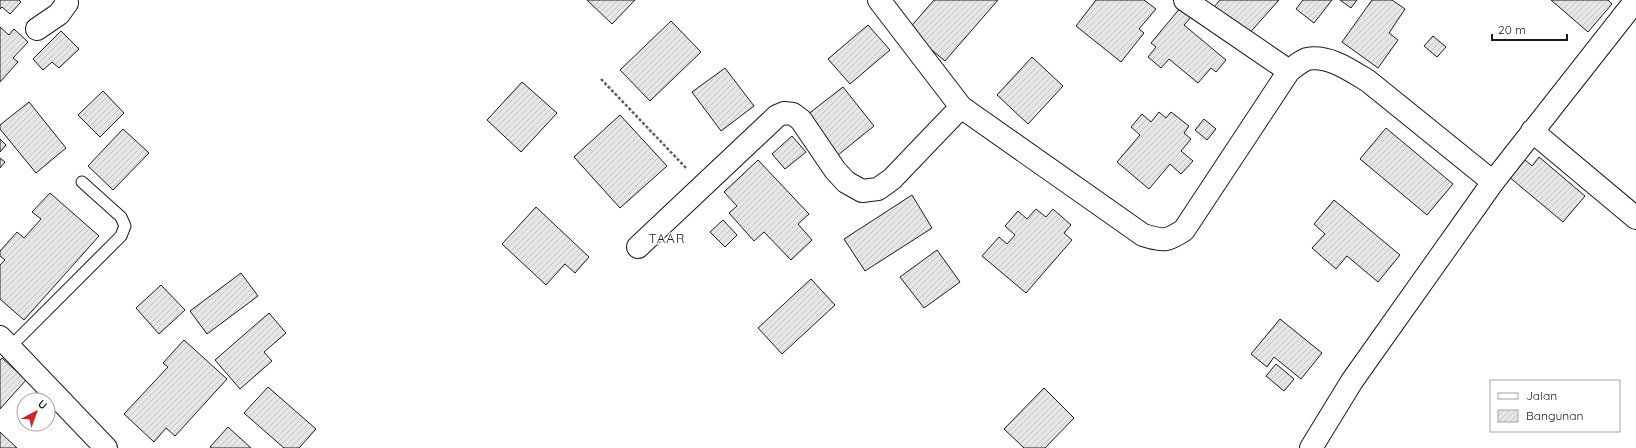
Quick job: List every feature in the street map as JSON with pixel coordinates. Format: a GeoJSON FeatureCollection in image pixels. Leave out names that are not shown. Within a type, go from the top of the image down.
{"type":"FeatureCollection","features":[{"type":"Feature","properties":{"kind":"street"},"geometry":{"type":"LineString","coordinates":[[37,29],[59,14],[67,3],[66,0]]}},
{"type":"Feature","properties":{"kind":"street"},"geometry":{"type":"LineString","coordinates":[[879,0],[961,107],[1143,235],[1161,240],[1171,238],[1184,230],[1288,71],[1307,59],[1324,59],[1346,67],[1368,81],[1493,182]]}},
{"type":"Feature","properties":{"kind":"street"},"geometry":{"type":"LineString","coordinates":[[1185,0],[1288,71]]}},
{"type":"Feature","properties":{"kind":"street"},"geometry":{"type":"LineString","coordinates":[[1311,448],[1352,381],[1493,182],[1636,0]]}},
{"type":"Feature","properties":{"kind":"street"},"geometry":{"type":"LineString","coordinates":[[638,247],[777,116],[784,112],[793,114],[801,120],[834,170],[846,182],[862,191],[878,189],[892,179],[961,107]]}},
{"type":"Feature","properties":{"kind":"street"},"geometry":{"type":"LineString","coordinates":[[1532,131],[1636,218]]}},
{"type":"Feature","properties":{"kind":"street"},"geometry":{"type":"LineString","coordinates":[[5,342],[106,448]]}},
{"type":"Feature","properties":{"kind":"lane"},"geometry":{"type":"LineString","coordinates":[[5,342],[121,236],[125,226],[121,217],[82,182]]}},
{"type":"Feature","properties":{"kind":"path"},"geometry":{"type":"LineString","coordinates":[[601,79],[703,186]]}},
{"type":"Feature","properties":{"kind":"building"},"geometry":{"type":"Polygon","coordinates":[[[0,0],[19,0],[21,2],[10,14],[2,7],[0,9],[0,0]]]}},
{"type":"Feature","properties":{"kind":"building"},"geometry":{"type":"Polygon","coordinates":[[[587,0],[635,0],[612,24],[587,0]]]}},
{"type":"Feature","properties":{"kind":"building"},"geometry":{"type":"Polygon","coordinates":[[[934,0],[998,0],[945,61],[908,30],[934,0]]]}},
{"type":"Feature","properties":{"kind":"building"},"geometry":{"type":"Polygon","coordinates":[[[1096,0],[1144,0],[1156,9],[1139,29],[1144,33],[1121,62],[1076,26],[1096,0]]]}},
{"type":"Feature","properties":{"kind":"building"},"geometry":{"type":"Polygon","coordinates":[[[1220,0],[1279,0],[1246,37],[1213,8],[1220,0]]]}},
{"type":"Feature","properties":{"kind":"building"},"geometry":{"type":"Polygon","coordinates":[[[1303,0],[1332,0],[1314,23],[1296,9],[1303,0]]]}},
{"type":"Feature","properties":{"kind":"building"},"geometry":{"type":"Polygon","coordinates":[[[1340,0],[1357,0],[1351,8],[1340,0]]]}},
{"type":"Feature","properties":{"kind":"building"},"geometry":{"type":"Polygon","coordinates":[[[1372,0],[1392,0],[1405,9],[1389,33],[1398,40],[1378,68],[1342,42],[1372,0]]]}},
{"type":"Feature","properties":{"kind":"building"},"geometry":{"type":"Polygon","coordinates":[[[1551,0],[1608,0],[1612,4],[1588,32],[1551,0]]]}},
{"type":"Feature","properties":{"kind":"building"},"geometry":{"type":"Polygon","coordinates":[[[1181,7],[1192,16],[1184,25],[1226,60],[1216,72],[1211,68],[1198,83],[1169,59],[1161,68],[1148,57],[1156,47],[1151,43],[1181,7]]]}},
{"type":"Feature","properties":{"kind":"building"},"geometry":{"type":"Polygon","coordinates":[[[671,21],[701,52],[650,101],[620,70],[671,21]]]}},
{"type":"Feature","properties":{"kind":"building"},"geometry":{"type":"Polygon","coordinates":[[[868,25],[890,50],[850,84],[828,59],[868,25]]]}},
{"type":"Feature","properties":{"kind":"building"},"geometry":{"type":"Polygon","coordinates":[[[0,27],[9,35],[14,29],[28,42],[13,58],[18,62],[0,82],[0,27]]]}},
{"type":"Feature","properties":{"kind":"building"},"geometry":{"type":"Polygon","coordinates":[[[61,31],[79,49],[59,68],[52,62],[43,70],[33,59],[61,31]]]}},
{"type":"Feature","properties":{"kind":"building"},"geometry":{"type":"Polygon","coordinates":[[[1433,36],[1446,47],[1437,57],[1424,46],[1433,36]]]}},
{"type":"Feature","properties":{"kind":"building"},"geometry":{"type":"Polygon","coordinates":[[[1032,57],[1063,86],[1028,124],[997,95],[1032,57]]]}},
{"type":"Feature","properties":{"kind":"building"},"geometry":{"type":"Polygon","coordinates":[[[725,68],[754,106],[721,131],[692,92],[725,68]]]}},
{"type":"Feature","properties":{"kind":"building"},"geometry":{"type":"Polygon","coordinates":[[[522,82],[557,113],[521,152],[487,120],[522,82]]]}},
{"type":"Feature","properties":{"kind":"building"},"geometry":{"type":"Polygon","coordinates":[[[843,87],[874,126],[838,155],[807,115],[843,87]]]}},
{"type":"Feature","properties":{"kind":"building"},"geometry":{"type":"Polygon","coordinates":[[[103,91],[124,113],[100,137],[78,115],[103,91]]]}},
{"type":"Feature","properties":{"kind":"building"},"geometry":{"type":"Polygon","coordinates":[[[29,102],[66,148],[36,173],[0,129],[0,125],[29,102]]]}},
{"type":"Feature","properties":{"kind":"building"},"geometry":{"type":"Polygon","coordinates":[[[1159,112],[1166,118],[1171,112],[1189,126],[1184,133],[1191,139],[1181,151],[1193,161],[1181,174],[1170,164],[1149,189],[1117,162],[1140,135],[1131,127],[1142,114],[1151,122],[1159,112]]]}},
{"type":"Feature","properties":{"kind":"building"},"geometry":{"type":"Polygon","coordinates":[[[620,115],[667,166],[620,208],[574,157],[620,115]]]}},
{"type":"Feature","properties":{"kind":"building"},"geometry":{"type":"Polygon","coordinates":[[[1204,119],[1216,129],[1207,140],[1195,130],[1204,119]]]}},
{"type":"Feature","properties":{"kind":"building"},"geometry":{"type":"Polygon","coordinates":[[[1386,128],[1453,184],[1427,215],[1360,159],[1386,128]]]}},
{"type":"Feature","properties":{"kind":"building"},"geometry":{"type":"Polygon","coordinates":[[[123,129],[149,153],[113,190],[88,166],[123,129]]]}},
{"type":"Feature","properties":{"kind":"building"},"geometry":{"type":"Polygon","coordinates":[[[792,136],[806,152],[785,169],[772,154],[792,136]]]}},
{"type":"Feature","properties":{"kind":"building"},"geometry":{"type":"Polygon","coordinates":[[[0,139],[6,145],[0,152],[0,139]]]}},
{"type":"Feature","properties":{"kind":"building"},"geometry":{"type":"Polygon","coordinates":[[[1539,157],[1585,196],[1563,222],[1508,176],[1523,158],[1532,166],[1539,157]]]}},
{"type":"Feature","properties":{"kind":"building"},"geometry":{"type":"Polygon","coordinates":[[[0,158],[5,162],[0,168],[0,158]]]}},
{"type":"Feature","properties":{"kind":"building"},"geometry":{"type":"Polygon","coordinates":[[[758,160],[809,214],[798,224],[812,240],[791,260],[764,232],[754,241],[729,213],[737,206],[724,192],[758,160]]]}},
{"type":"Feature","properties":{"kind":"building"},"geometry":{"type":"Polygon","coordinates":[[[50,193],[99,236],[24,320],[0,299],[0,265],[5,260],[0,256],[0,251],[17,232],[24,238],[41,219],[32,212],[50,193]]]}},
{"type":"Feature","properties":{"kind":"building"},"geometry":{"type":"Polygon","coordinates":[[[912,195],[932,228],[865,271],[844,239],[912,195]]]}},
{"type":"Feature","properties":{"kind":"building"},"geometry":{"type":"Polygon","coordinates":[[[1334,200],[1400,255],[1378,282],[1347,256],[1336,269],[1312,248],[1325,234],[1314,224],[1334,200]]]}},
{"type":"Feature","properties":{"kind":"building"},"geometry":{"type":"Polygon","coordinates":[[[536,207],[589,257],[575,273],[565,264],[546,285],[502,244],[536,207]]]}},
{"type":"Feature","properties":{"kind":"building"},"geometry":{"type":"Polygon","coordinates":[[[1036,209],[1046,217],[1053,209],[1071,225],[1064,233],[1072,240],[1026,293],[982,256],[999,237],[1007,244],[1015,235],[1005,226],[1018,211],[1027,219],[1036,209]]]}},
{"type":"Feature","properties":{"kind":"building"},"geometry":{"type":"Polygon","coordinates":[[[723,220],[737,235],[725,247],[710,232],[723,220]]]}},
{"type":"Feature","properties":{"kind":"building"},"geometry":{"type":"Polygon","coordinates":[[[937,250],[960,282],[924,308],[900,277],[937,250]]]}},
{"type":"Feature","properties":{"kind":"building"},"geometry":{"type":"Polygon","coordinates":[[[241,273],[258,296],[207,334],[190,311],[241,273]]]}},
{"type":"Feature","properties":{"kind":"building"},"geometry":{"type":"Polygon","coordinates":[[[811,279],[835,305],[782,354],[758,328],[811,279]]]}},
{"type":"Feature","properties":{"kind":"building"},"geometry":{"type":"Polygon","coordinates":[[[161,285],[185,310],[159,334],[136,308],[161,285]]]}},
{"type":"Feature","properties":{"kind":"building"},"geometry":{"type":"Polygon","coordinates":[[[269,313],[286,333],[264,352],[272,361],[240,389],[215,360],[269,313]]]}},
{"type":"Feature","properties":{"kind":"building"},"geometry":{"type":"Polygon","coordinates":[[[1280,319],[1322,353],[1301,379],[1274,357],[1267,367],[1251,354],[1280,319]]]}},
{"type":"Feature","properties":{"kind":"building"},"geometry":{"type":"Polygon","coordinates":[[[184,340],[227,379],[175,436],[166,428],[154,442],[124,414],[168,367],[163,363],[184,340]]]}},
{"type":"Feature","properties":{"kind":"building"},"geometry":{"type":"Polygon","coordinates":[[[2,358],[26,380],[0,409],[0,360],[2,358]]]}},
{"type":"Feature","properties":{"kind":"building"},"geometry":{"type":"Polygon","coordinates":[[[1276,364],[1294,379],[1284,391],[1266,376],[1276,364]]]}},
{"type":"Feature","properties":{"kind":"building"},"geometry":{"type":"Polygon","coordinates":[[[268,387],[316,429],[299,448],[284,448],[244,413],[268,387]]]}},
{"type":"Feature","properties":{"kind":"building"},"geometry":{"type":"Polygon","coordinates":[[[1044,388],[1074,418],[1045,448],[1024,448],[1004,429],[1044,388]]]}},
{"type":"Feature","properties":{"kind":"building"},"geometry":{"type":"Polygon","coordinates":[[[228,427],[251,448],[210,447],[228,427]]]}},
{"type":"Feature","properties":{"kind":"building"},"geometry":{"type":"Polygon","coordinates":[[[0,432],[17,448],[0,448],[0,432]]]}},
{"type":"Feature","properties":{"kind":"district","name":"TAAR"},"geometry":{"type":"Point","coordinates":[667,238]}}]}
